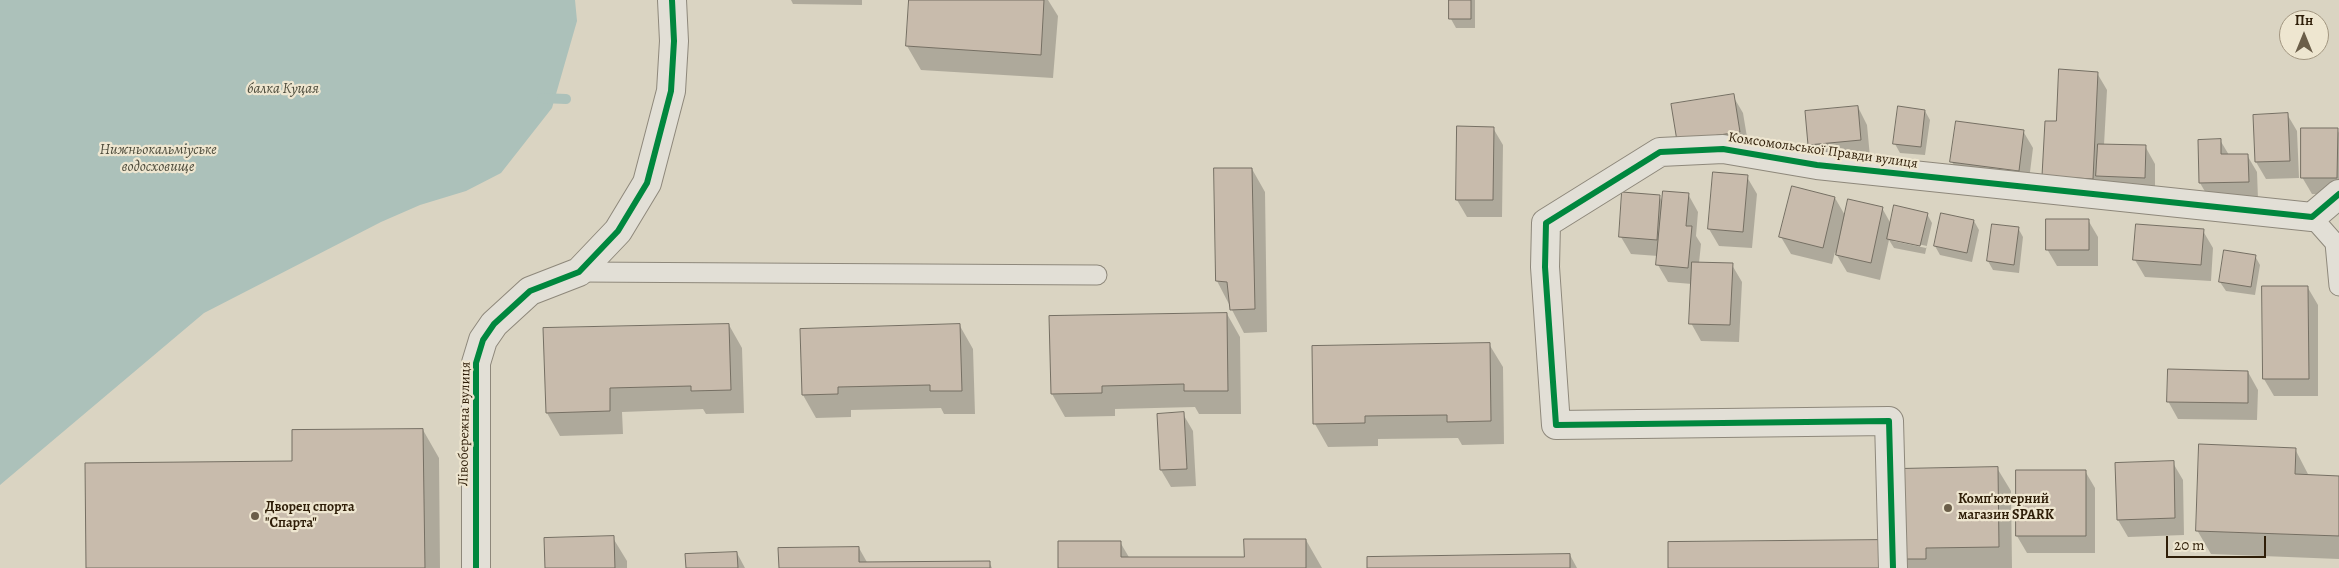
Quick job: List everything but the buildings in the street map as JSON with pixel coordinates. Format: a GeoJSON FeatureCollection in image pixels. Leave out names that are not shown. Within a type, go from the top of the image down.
{"type":"FeatureCollection","features":[{"type":"Feature","properties":{"kind":"street","name":"Лівобережна вулиця"},"geometry":{"type":"LineString","coordinates":[[476,568],[476,363],[483,340],[494,324],[530,291],[579,272],[618,230],[647,183],[671,90],[674,41],[672,0]]}},
{"type":"Feature","properties":{"kind":"street","name":"Комсомольської Правди вулиця"},"geometry":{"type":"LineString","coordinates":[[1893,568],[1889,421],[1556,425],[1545,267],[1546,223],[1660,152],[1723,149],[1827,166],[2312,217]]}},
{"type":"Feature","properties":{"kind":"street"},"geometry":{"type":"LineString","coordinates":[[2312,217],[2339,194]]}},
{"type":"Feature","properties":{"kind":"lane"},"geometry":{"type":"LineString","coordinates":[[2312,217],[2335,243],[2339,286]]}},
{"type":"Feature","properties":{"kind":"lane"},"geometry":{"type":"LineString","coordinates":[[579,272],[1097,275]]}},
{"type":"Feature","properties":{"kind":"water","name":"Нижньокальміуське водосховище"},"geometry":{"type":"Polygon","coordinates":[[[0,0],[575,0],[577,21],[552,108],[501,173],[466,191],[420,205],[381,222],[204,313],[0,485],[0,0]]]}},
{"type":"Feature","properties":{"kind":"waterway","name":"балка Куцая"},"geometry":{"type":"LineString","coordinates":[[542,98],[566,99]]}},
{"type":"Feature","properties":{"kind":"cycle path"},"geometry":{"type":"LineString","coordinates":[[476,568],[476,363],[483,340],[494,324],[530,291],[579,272],[618,231],[647,183],[671,91],[674,41],[672,0]]}},
{"type":"Feature","properties":{"kind":"cycle path"},"geometry":{"type":"LineString","coordinates":[[1893,568],[1889,421],[1556,425],[1545,267],[1546,223],[1660,152],[1723,149],[1817,165],[2312,217],[2339,194]]}},
{"type":"Feature","properties":{"kind":"place","name":"Комп'ютерний магазин SPARK"},"geometry":{"type":"Point","coordinates":[1948,508]}},
{"type":"Feature","properties":{"kind":"place","name":"Дворец спорта \"Спарта\""},"geometry":{"type":"Point","coordinates":[255,516]}}]}
